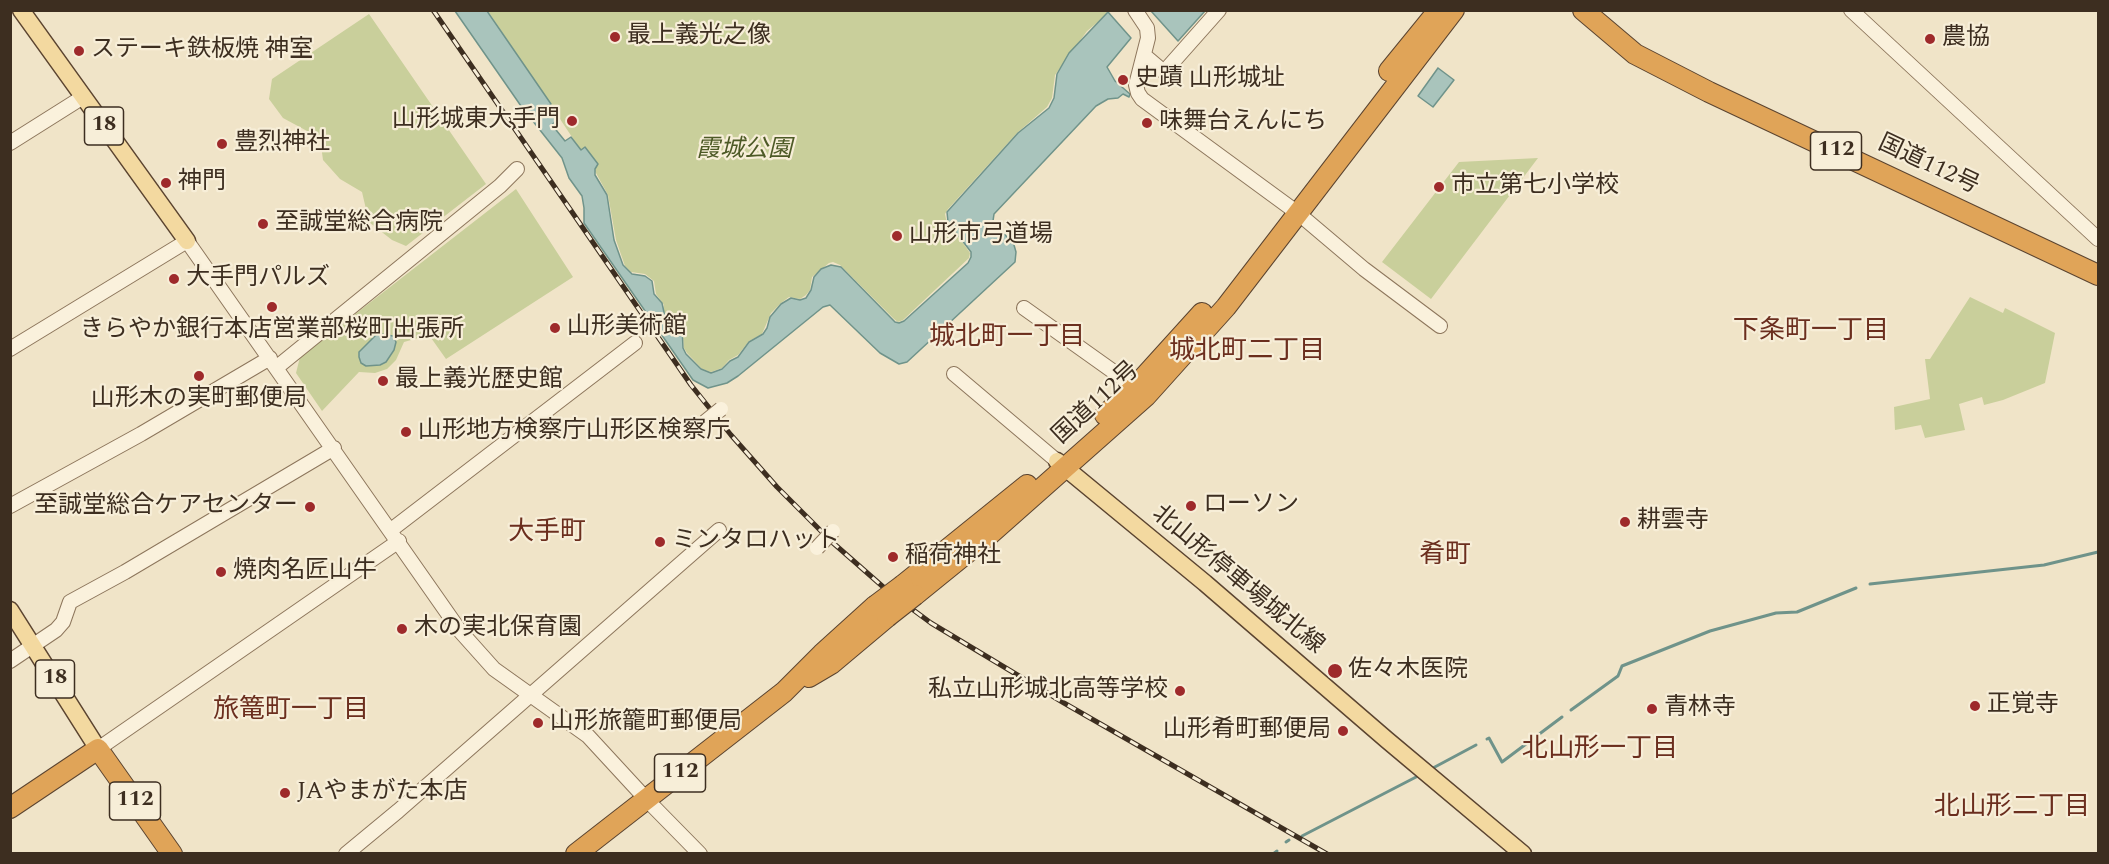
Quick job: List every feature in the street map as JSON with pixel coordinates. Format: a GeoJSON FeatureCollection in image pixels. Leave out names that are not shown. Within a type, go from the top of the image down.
{"type":"FeatureCollection","features":[{"type":"Feature","properties":{"kind":"highway","name":"国道112号"},"geometry":{"type":"LineString","coordinates":[[576,854],[784,692],[822,654],[909,590],[1146,396],[1226,307],[1368,98],[1438,10]]}},
{"type":"Feature","properties":{"kind":"highway","name":"国道112号"},"geometry":{"type":"LineString","coordinates":[[1061,465],[1135,387],[1293,211],[1454,10]]}},
{"type":"Feature","properties":{"kind":"highway","name":"国道112号"},"geometry":{"type":"LineString","coordinates":[[1583,10],[1635,54],[2098,275]]}},
{"type":"Feature","properties":{"kind":"highway","name":"112"},"geometry":{"type":"LineString","coordinates":[[10,808],[98,749],[167,852]]}},
{"type":"Feature","properties":{"kind":"main road","name":"18"},"geometry":{"type":"LineString","coordinates":[[21,10],[142,182],[187,241]]}},
{"type":"Feature","properties":{"kind":"main road","name":"北山形停車場城北線"},"geometry":{"type":"LineString","coordinates":[[1061,465],[1524,854]]}},
{"type":"Feature","properties":{"kind":"main road","name":"18"},"geometry":{"type":"LineString","coordinates":[[10,610],[98,749]]}},
{"type":"Feature","properties":{"kind":"street"},"geometry":{"type":"LineString","coordinates":[[1135,10],[1147,28],[1148,38],[1136,85],[1142,99],[1293,211],[1364,269],[1440,326]]}},
{"type":"Feature","properties":{"kind":"street"},"geometry":{"type":"LineString","coordinates":[[1144,55],[1164,72],[1220,10]]}},
{"type":"Feature","properties":{"kind":"street"},"geometry":{"type":"LineString","coordinates":[[1851,10],[2098,239]]}},
{"type":"Feature","properties":{"kind":"street"},"geometry":{"type":"LineString","coordinates":[[10,143],[83,97]]}},
{"type":"Feature","properties":{"kind":"street"},"geometry":{"type":"LineString","coordinates":[[10,506],[273,363],[500,186],[517,168]]}},
{"type":"Feature","properties":{"kind":"street"},"geometry":{"type":"LineString","coordinates":[[10,349],[187,241],[460,631],[494,669],[588,736],[700,854]]}},
{"type":"Feature","properties":{"kind":"street"},"geometry":{"type":"LineString","coordinates":[[1023,308],[1135,387]]}},
{"type":"Feature","properties":{"kind":"street"},"geometry":{"type":"LineString","coordinates":[[98,749],[395,536],[635,343]]}},
{"type":"Feature","properties":{"kind":"street"},"geometry":{"type":"LineString","coordinates":[[954,374],[1061,465]]}},
{"type":"Feature","properties":{"kind":"street"},"geometry":{"type":"LineString","coordinates":[[705,422],[721,409]]}},
{"type":"Feature","properties":{"kind":"street"},"geometry":{"type":"LineString","coordinates":[[10,661],[56,630],[63,622],[70,603],[334,448]]}},
{"type":"Feature","properties":{"kind":"street"},"geometry":{"type":"LineString","coordinates":[[346,854],[719,530]]}},
{"type":"Feature","properties":{"kind":"street"},"geometry":{"type":"LineString","coordinates":[[817,548],[833,531]]}},
{"type":"Feature","properties":{"kind":"green space","name":"霞城公園"},"geometry":{"type":"Polygon","coordinates":[[[488,11],[1111,11],[1087,31],[1055,75],[1052,98],[1047,107],[1017,133],[948,209],[945,214],[946,219],[970,253],[969,258],[903,320],[898,322],[894,319],[840,265],[829,263],[812,277],[810,290],[806,295],[800,299],[789,297],[781,303],[771,313],[762,334],[749,341],[738,355],[722,368],[711,372],[702,369],[687,353],[684,348],[682,325],[677,320],[667,317],[663,310],[664,305],[656,294],[654,281],[645,274],[631,272],[625,266],[616,240],[608,195],[596,173],[488,11]]]}},
{"type":"Feature","properties":{"kind":"green space"},"geometry":{"type":"Polygon","coordinates":[[[369,14],[486,184],[406,246],[392,240],[369,222],[362,192],[340,179],[323,160],[320,138],[283,118],[269,99],[272,79],[369,14]]]}},
{"type":"Feature","properties":{"kind":"green space"},"geometry":{"type":"Polygon","coordinates":[[[1538,158],[1431,299],[1382,262],[1459,162],[1538,158]]]}},
{"type":"Feature","properties":{"kind":"green space"},"geometry":{"type":"Polygon","coordinates":[[[516,189],[573,277],[446,359],[429,335],[404,342],[396,360],[387,369],[375,373],[359,372],[322,411],[296,373],[300,357],[516,189]]]}},
{"type":"Feature","properties":{"kind":"green space"},"geometry":{"type":"Polygon","coordinates":[[[1970,297],[2003,313],[2005,308],[2055,333],[2045,383],[1984,405],[1982,397],[1959,404],[1965,430],[1925,438],[1921,425],[1895,430],[1894,407],[1930,399],[1925,359],[1930,359],[1970,297]]]}},
{"type":"Feature","properties":{"kind":"water"},"geometry":{"type":"Polygon","coordinates":[[[455,11],[487,11],[551,104],[548,107],[557,119],[552,125],[565,141],[571,137],[581,150],[585,147],[598,164],[595,175],[607,195],[614,240],[623,265],[632,274],[645,276],[652,281],[654,294],[662,303],[665,317],[676,321],[682,327],[683,348],[686,354],[701,369],[711,373],[722,369],[738,357],[749,342],[763,334],[770,317],[781,304],[791,298],[800,300],[806,298],[811,290],[814,277],[821,269],[831,265],[841,267],[895,322],[899,323],[968,263],[971,252],[948,222],[947,212],[1018,133],[1049,108],[1054,98],[1057,74],[1069,53],[1108,12],[1131,38],[1107,67],[1115,81],[1130,94],[1129,97],[1123,94],[1118,98],[1108,99],[1096,106],[994,214],[993,221],[1014,245],[1015,262],[907,362],[899,364],[880,353],[830,305],[823,307],[738,376],[727,383],[708,388],[693,380],[584,223],[582,196],[569,178],[562,158],[521,106],[455,11]]]}},
{"type":"Feature","properties":{"kind":"water"},"geometry":{"type":"Polygon","coordinates":[[[1151,11],[1205,11],[1178,41],[1151,11]]]}},
{"type":"Feature","properties":{"kind":"water"},"geometry":{"type":"Polygon","coordinates":[[[1438,68],[1454,80],[1433,107],[1418,96],[1438,68]]]}},
{"type":"Feature","properties":{"kind":"water"},"geometry":{"type":"Polygon","coordinates":[[[376,335],[393,336],[396,342],[394,350],[386,362],[366,366],[361,363],[359,352],[376,335]]]}},
{"type":"Feature","properties":{"kind":"waterway"},"geometry":{"type":"LineString","coordinates":[[1870,584],[2044,565],[2098,552]]}},
{"type":"Feature","properties":{"kind":"waterway"},"geometry":{"type":"LineString","coordinates":[[1571,710],[1618,676],[1622,666],[1710,631],[1776,613],[1797,612],[1856,588]]}},
{"type":"Feature","properties":{"kind":"waterway"},"geometry":{"type":"LineString","coordinates":[[1487,739],[1489,738],[1502,762],[1562,717]]}},
{"type":"Feature","properties":{"kind":"waterway"},"geometry":{"type":"LineString","coordinates":[[1433,768],[1476,745]]}},
{"type":"Feature","properties":{"kind":"waterway"},"geometry":{"type":"LineString","coordinates":[[1302,836],[1418,776]]}},
{"type":"Feature","properties":{"kind":"waterway"},"geometry":{"type":"LineString","coordinates":[[1273,854],[1277,851]]}},
{"type":"Feature","properties":{"kind":"railway"},"geometry":{"type":"LineString","coordinates":[[433,10],[691,385],[777,487],[832,542],[889,592],[931,623],[1064,703],[1327,854]]}},
{"type":"Feature","properties":{"kind":"place","name":"最上義光之像"},"geometry":{"type":"Point","coordinates":[615,37]}},
{"type":"Feature","properties":{"kind":"place","name":"農協"},"geometry":{"type":"Point","coordinates":[1930,39]}},
{"type":"Feature","properties":{"kind":"place","name":"ステーキ鉄板焼 神室"},"geometry":{"type":"Point","coordinates":[79,51]}},
{"type":"Feature","properties":{"kind":"place","name":"史蹟 山形城址"},"geometry":{"type":"Point","coordinates":[1123,80]}},
{"type":"Feature","properties":{"kind":"place","name":"山形城東大手門"},"geometry":{"type":"Point","coordinates":[572,121]}},
{"type":"Feature","properties":{"kind":"place","name":"味舞台えんにち"},"geometry":{"type":"Point","coordinates":[1147,123]}},
{"type":"Feature","properties":{"kind":"place","name":"豊烈神社"},"geometry":{"type":"Point","coordinates":[222,144]}},
{"type":"Feature","properties":{"kind":"place","name":"神門"},"geometry":{"type":"Point","coordinates":[166,183]}},
{"type":"Feature","properties":{"kind":"place","name":"市立第七小学校"},"geometry":{"type":"Point","coordinates":[1439,187]}},
{"type":"Feature","properties":{"kind":"place","name":"至誠堂総合病院"},"geometry":{"type":"Point","coordinates":[263,224]}},
{"type":"Feature","properties":{"kind":"place","name":"山形市弓道場"},"geometry":{"type":"Point","coordinates":[897,236]}},
{"type":"Feature","properties":{"kind":"place","name":"大手門パルズ"},"geometry":{"type":"Point","coordinates":[174,279]}},
{"type":"Feature","properties":{"kind":"place","name":"きらやか銀行本店営業部桜町出張所"},"geometry":{"type":"Point","coordinates":[272,307]}},
{"type":"Feature","properties":{"kind":"place","name":"山形美術館"},"geometry":{"type":"Point","coordinates":[555,328]}},
{"type":"Feature","properties":{"kind":"place","name":"山形木の実町郵便局"},"geometry":{"type":"Point","coordinates":[199,376]}},
{"type":"Feature","properties":{"kind":"place","name":"最上義光歴史館"},"geometry":{"type":"Point","coordinates":[383,381]}},
{"type":"Feature","properties":{"kind":"place","name":"山形地方検察庁山形区検察庁"},"geometry":{"type":"Point","coordinates":[406,432]}},
{"type":"Feature","properties":{"kind":"place","name":"ローソン"},"geometry":{"type":"Point","coordinates":[1191,506]}},
{"type":"Feature","properties":{"kind":"place","name":"至誠堂総合ケアセンター"},"geometry":{"type":"Point","coordinates":[310,507]}},
{"type":"Feature","properties":{"kind":"place","name":"耕雲寺"},"geometry":{"type":"Point","coordinates":[1625,522]}},
{"type":"Feature","properties":{"kind":"place","name":"ミンタロハット"},"geometry":{"type":"Point","coordinates":[660,542]}},
{"type":"Feature","properties":{"kind":"place","name":"稲荷神社"},"geometry":{"type":"Point","coordinates":[893,557]}},
{"type":"Feature","properties":{"kind":"place","name":"焼肉名匠山牛"},"geometry":{"type":"Point","coordinates":[221,572]}},
{"type":"Feature","properties":{"kind":"place","name":"木の実北保育園"},"geometry":{"type":"Point","coordinates":[402,629]}},
{"type":"Feature","properties":{"kind":"place","name":"佐々木医院"},"geometry":{"type":"Point","coordinates":[1335,671]}},
{"type":"Feature","properties":{"kind":"place","name":"私立山形城北高等学校"},"geometry":{"type":"Point","coordinates":[1180,691]}},
{"type":"Feature","properties":{"kind":"place","name":"正覚寺"},"geometry":{"type":"Point","coordinates":[1975,706]}},
{"type":"Feature","properties":{"kind":"place","name":"青林寺"},"geometry":{"type":"Point","coordinates":[1652,709]}},
{"type":"Feature","properties":{"kind":"place","name":"山形旅籠町郵便局"},"geometry":{"type":"Point","coordinates":[538,723]}},
{"type":"Feature","properties":{"kind":"place","name":"山形肴町郵便局"},"geometry":{"type":"Point","coordinates":[1343,731]}},
{"type":"Feature","properties":{"kind":"place","name":"JAやまがた本店"},"geometry":{"type":"Point","coordinates":[285,793]}},
{"type":"Feature","properties":{"kind":"district","name":"下条町一丁目"},"geometry":{"type":"Point","coordinates":[1811,333]}},
{"type":"Feature","properties":{"kind":"district","name":"城北町一丁目"},"geometry":{"type":"Point","coordinates":[1007,339]}},
{"type":"Feature","properties":{"kind":"district","name":"城北町二丁目"},"geometry":{"type":"Point","coordinates":[1247,353]}},
{"type":"Feature","properties":{"kind":"district","name":"大手町"},"geometry":{"type":"Point","coordinates":[547,534]}},
{"type":"Feature","properties":{"kind":"district","name":"肴町"},"geometry":{"type":"Point","coordinates":[1445,557]}},
{"type":"Feature","properties":{"kind":"district","name":"旅篭町一丁目"},"geometry":{"type":"Point","coordinates":[291,712]}},
{"type":"Feature","properties":{"kind":"district","name":"北山形一丁目"},"geometry":{"type":"Point","coordinates":[1600,751]}},
{"type":"Feature","properties":{"kind":"district","name":"北山形二丁目"},"geometry":{"type":"Point","coordinates":[2012,809]}}]}
